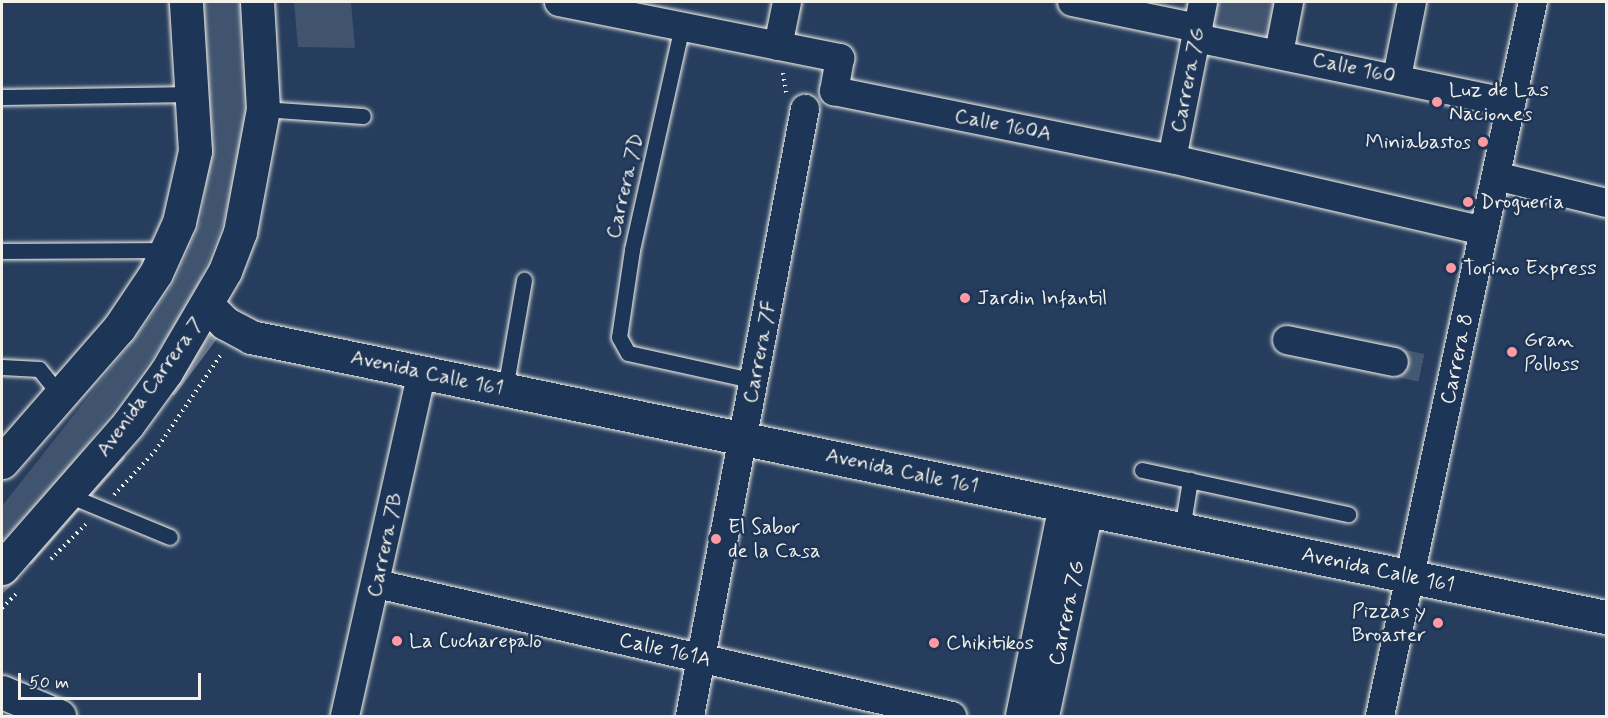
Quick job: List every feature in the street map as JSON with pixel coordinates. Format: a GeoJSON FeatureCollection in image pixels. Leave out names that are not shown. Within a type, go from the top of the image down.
{"type":"FeatureCollection","features":[{"type":"Feature","properties":{"kind":"main road"},"geometry":{"type":"LineString","coordinates":[[3,461],[119,328],[166,250],[190,184],[194,94],[186,2]]}},
{"type":"Feature","properties":{"kind":"main road","name":"Avenida Carrera 7"},"geometry":{"type":"LineString","coordinates":[[10,580],[68,495],[160,381],[208,306],[240,232],[263,109],[257,2]]}},
{"type":"Feature","properties":{"kind":"main road","name":"Avenida Calle 161"},"geometry":{"type":"LineString","coordinates":[[208,306],[225,323],[251,337],[1606,617]]}},
{"type":"Feature","properties":{"kind":"main road"},"geometry":{"type":"LineString","coordinates":[[2,692],[59,717]]}},
{"type":"Feature","properties":{"kind":"street","name":"Calle 160A"},"geometry":{"type":"LineString","coordinates":[[559,2],[840,58],[834,91],[1172,159],[1484,231]]}},
{"type":"Feature","properties":{"kind":"street"},"geometry":{"type":"LineString","coordinates":[[778,45],[787,2]]}},
{"type":"Feature","properties":{"kind":"street","name":"Calle 160"},"geometry":{"type":"LineString","coordinates":[[1072,2],[1199,23],[1279,53],[1512,103]]}},
{"type":"Feature","properties":{"kind":"street"},"geometry":{"type":"LineString","coordinates":[[1279,53],[1289,2]]}},
{"type":"Feature","properties":{"kind":"street"},"geometry":{"type":"LineString","coordinates":[[1397,77],[1412,2]]}},
{"type":"Feature","properties":{"kind":"street","name":"Carrera 8"},"geometry":{"type":"LineString","coordinates":[[1380,717],[1410,576],[1443,372],[1484,231],[1533,2]]}},
{"type":"Feature","properties":{"kind":"street","name":"Carrera 7G"},"geometry":{"type":"LineString","coordinates":[[1172,159],[1199,23]]}},
{"type":"Feature","properties":{"kind":"street","name":"Carrera 7F"},"geometry":{"type":"LineString","coordinates":[[690,717],[703,659],[805,109]]}},
{"type":"Feature","properties":{"kind":"street"},"geometry":{"type":"LineString","coordinates":[[1496,176],[1606,203]]}},
{"type":"Feature","properties":{"kind":"street"},"geometry":{"type":"LineString","coordinates":[[1287,340],[1394,362]]}},
{"type":"Feature","properties":{"kind":"street","name":"Carrera 7B"},"geometry":{"type":"LineString","coordinates":[[345,717],[377,584],[422,372]]}},
{"type":"Feature","properties":{"kind":"street","name":"Carrera 7G"},"geometry":{"type":"LineString","coordinates":[[1020,717],[1076,507]]}},
{"type":"Feature","properties":{"kind":"street","name":"Carrera 7G"},"geometry":{"type":"LineString","coordinates":[[1045,717],[1076,507]]}},
{"type":"Feature","properties":{"kind":"street","name":"Calle 161A"},"geometry":{"type":"LineString","coordinates":[[377,584],[952,717]]}},
{"type":"Feature","properties":{"kind":"lane","name":"Carrera 7D"},"geometry":{"type":"LineString","coordinates":[[682,26],[618,323],[628,353],[755,381]]}},
{"type":"Feature","properties":{"kind":"lane"},"geometry":{"type":"LineString","coordinates":[[2,97],[194,94]]}},
{"type":"Feature","properties":{"kind":"lane"},"geometry":{"type":"LineString","coordinates":[[263,109],[363,116]]}},
{"type":"Feature","properties":{"kind":"lane"},"geometry":{"type":"LineString","coordinates":[[2,251],[166,250]]}},
{"type":"Feature","properties":{"kind":"lane"},"geometry":{"type":"LineString","coordinates":[[505,389],[524,280]]}},
{"type":"Feature","properties":{"kind":"lane"},"geometry":{"type":"LineString","coordinates":[[2,367],[39,369],[61,396]]}},
{"type":"Feature","properties":{"kind":"lane"},"geometry":{"type":"LineString","coordinates":[[1142,470],[1348,514]]}},
{"type":"Feature","properties":{"kind":"lane"},"geometry":{"type":"LineString","coordinates":[[1182,529],[1190,480]]}},
{"type":"Feature","properties":{"kind":"lane"},"geometry":{"type":"LineString","coordinates":[[68,495],[170,537]]}},
{"type":"Feature","properties":{"kind":"path"},"geometry":{"type":"LineString","coordinates":[[778,45],[788,105],[805,109]]}},
{"type":"Feature","properties":{"kind":"path"},"geometry":{"type":"LineString","coordinates":[[43,567],[155,451],[225,347]]}},
{"type":"Feature","properties":{"kind":"path"},"geometry":{"type":"LineString","coordinates":[[2,608],[10,580]]}},
{"type":"Feature","properties":{"kind":"shaded area"},"geometry":{"type":"Polygon","coordinates":[[[204,2],[241,2],[247,56],[246,125],[224,221],[188,310],[68,470],[2,541],[2,506],[144,326],[175,280],[201,220],[211,146],[204,2]]]}},
{"type":"Feature","properties":{"kind":"shaded area"},"geometry":{"type":"Polygon","coordinates":[[[294,2],[351,2],[355,48],[298,47],[294,2]]]}},
{"type":"Feature","properties":{"kind":"shaded area"},"geometry":{"type":"Polygon","coordinates":[[[1213,2],[1286,2],[1278,42],[1208,27],[1213,2]]]}},
{"type":"Feature","properties":{"kind":"waterway"},"geometry":{"type":"LineString","coordinates":[[173,391],[220,328]]}},
{"type":"Feature","properties":{"kind":"waterway"},"geometry":{"type":"LineString","coordinates":[[30,560],[121,457]]}},
{"type":"Feature","properties":{"kind":"waterway"},"geometry":{"type":"LineString","coordinates":[[2,589],[13,578]]}},
{"type":"Feature","properties":{"kind":"tunnel"},"geometry":{"type":"LineString","coordinates":[[1394,362],[1433,370]]}},
{"type":"Feature","properties":{"kind":"place","name":"Luz de Las Naciones"},"geometry":{"type":"Point","coordinates":[1437,102]}},
{"type":"Feature","properties":{"kind":"place","name":"Miniabastos"},"geometry":{"type":"Point","coordinates":[1483,142]}},
{"type":"Feature","properties":{"kind":"place","name":"Drogueria"},"geometry":{"type":"Point","coordinates":[1468,202]}},
{"type":"Feature","properties":{"kind":"place","name":"Torino Express"},"geometry":{"type":"Point","coordinates":[1451,268]}},
{"type":"Feature","properties":{"kind":"place","name":"Jardin Infantil"},"geometry":{"type":"Point","coordinates":[965,298]}},
{"type":"Feature","properties":{"kind":"place","name":"Gran Polloss"},"geometry":{"type":"Point","coordinates":[1512,352]}},
{"type":"Feature","properties":{"kind":"place","name":"El Sabor de la Casa"},"geometry":{"type":"Point","coordinates":[716,539]}},
{"type":"Feature","properties":{"kind":"place","name":"Pizzas y Broaster"},"geometry":{"type":"Point","coordinates":[1438,623]}},
{"type":"Feature","properties":{"kind":"place","name":"La Cucharepalo"},"geometry":{"type":"Point","coordinates":[397,641]}},
{"type":"Feature","properties":{"kind":"place","name":"Chikitikos"},"geometry":{"type":"Point","coordinates":[934,643]}}]}
